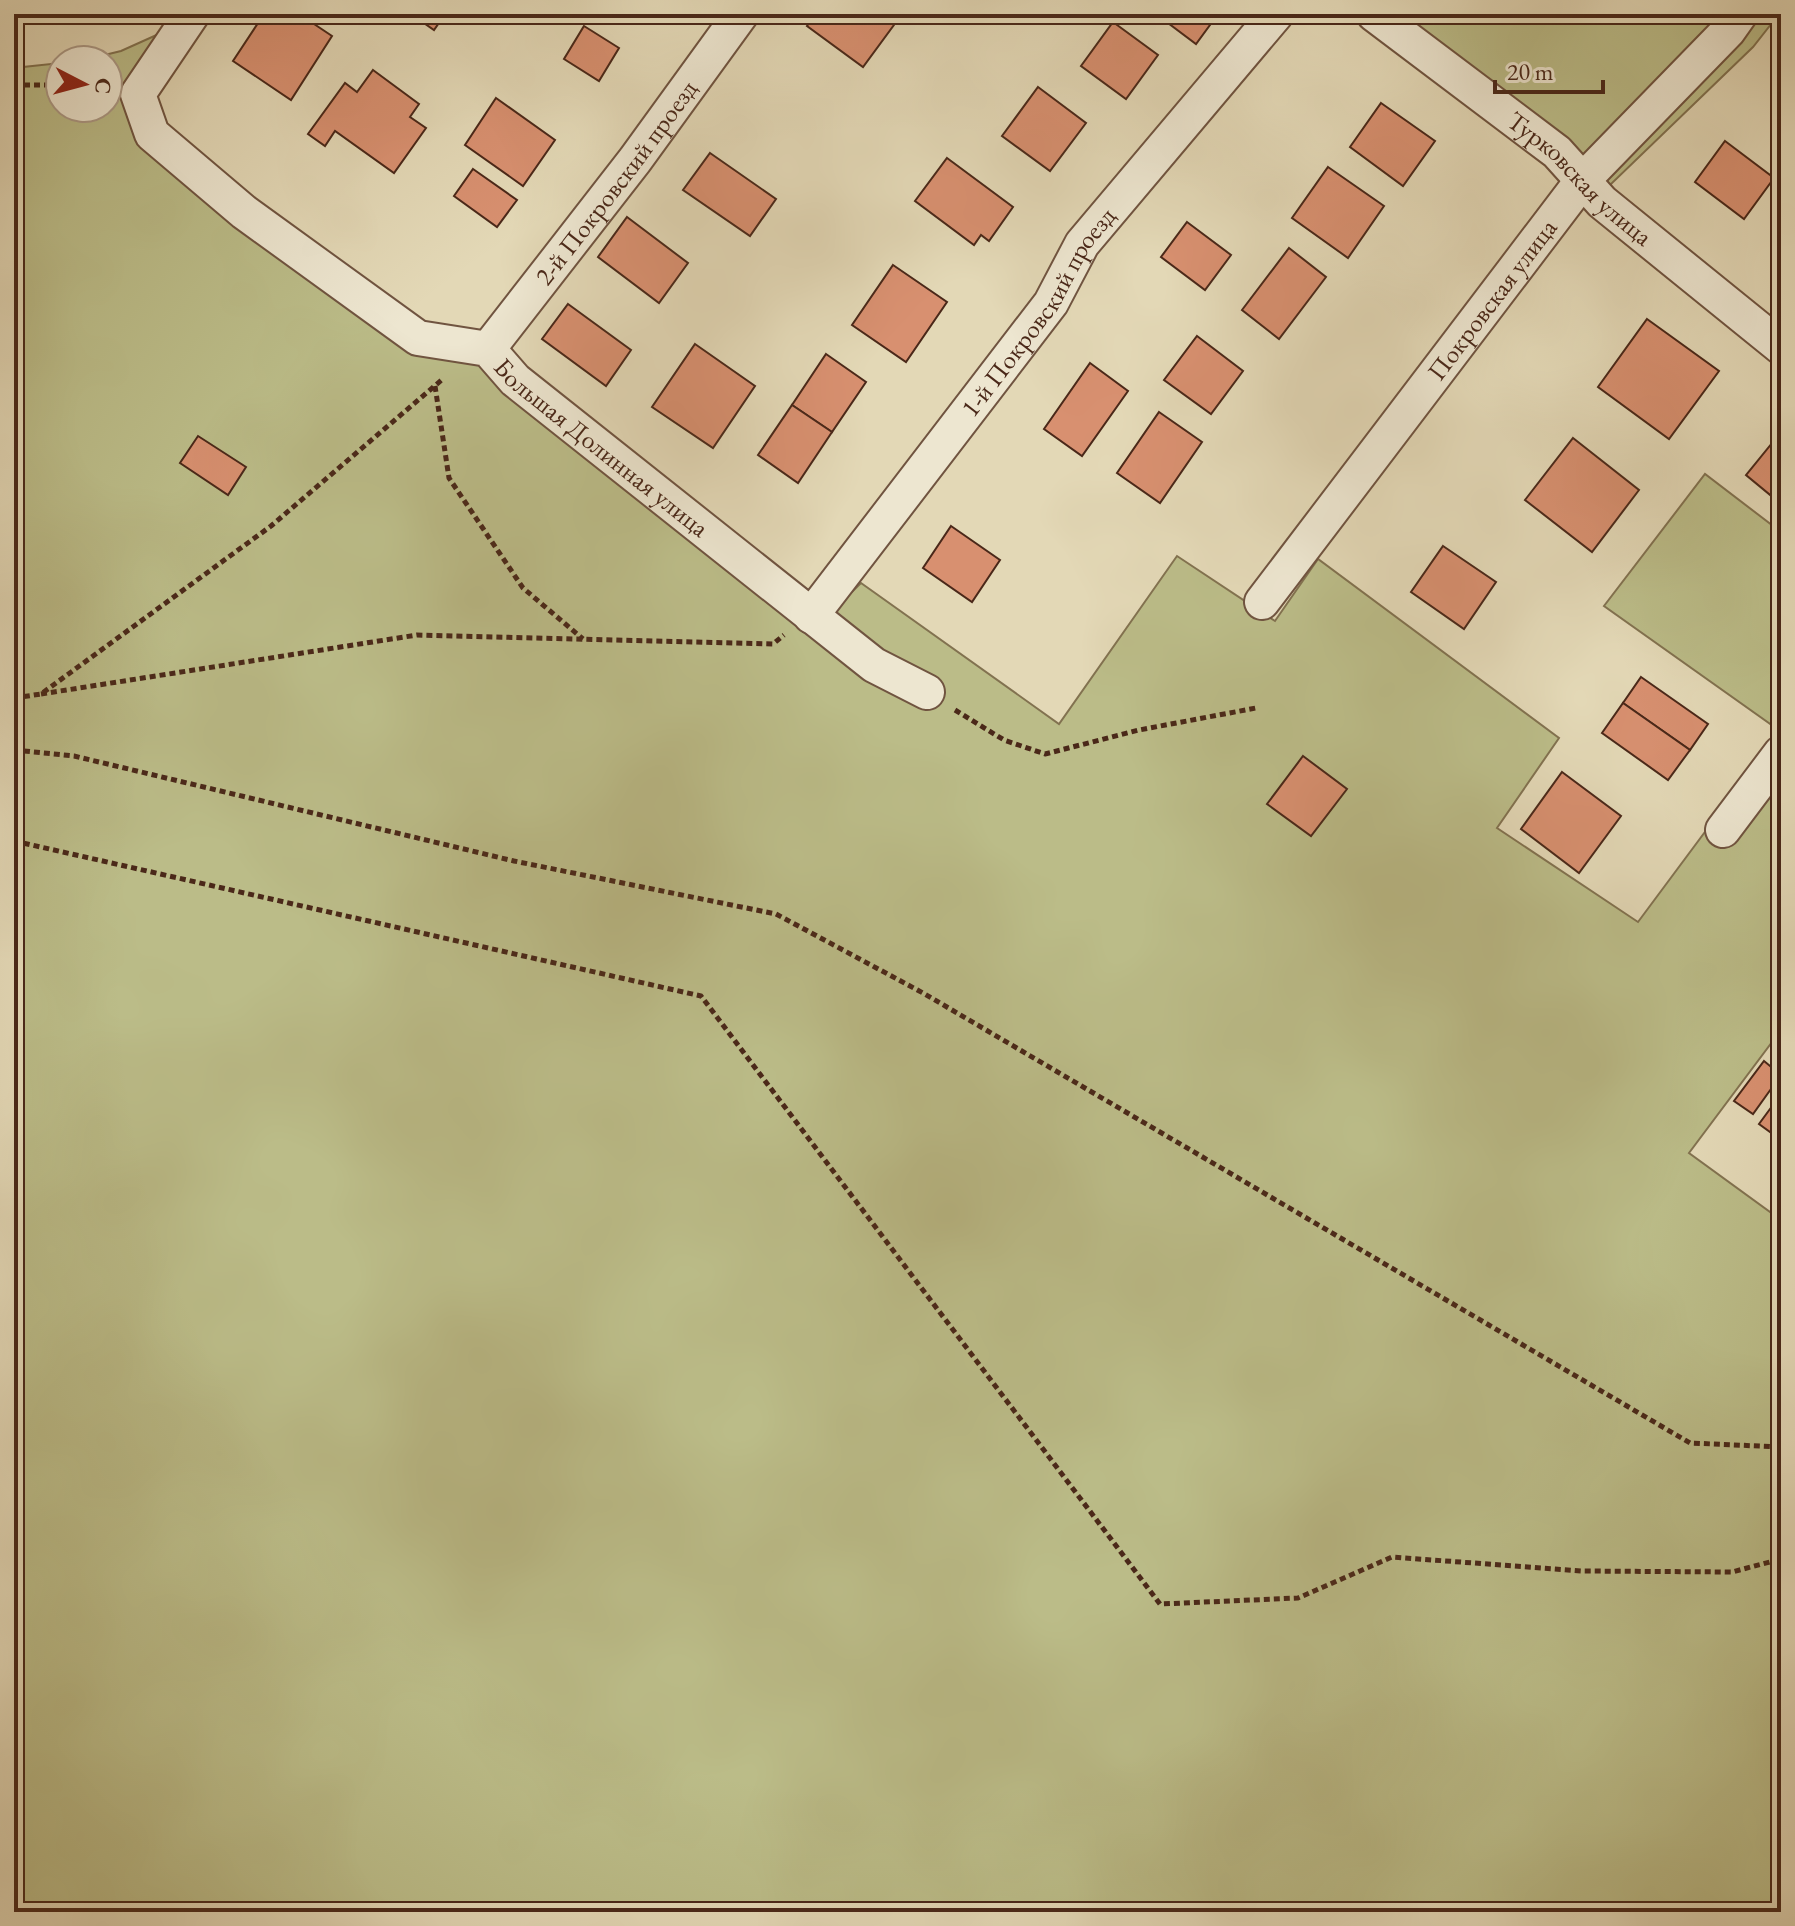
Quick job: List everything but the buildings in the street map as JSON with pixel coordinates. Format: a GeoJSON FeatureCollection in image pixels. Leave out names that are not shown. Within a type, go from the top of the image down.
{"type":"FeatureCollection","features":[{"type":"Feature","properties":{"kind":"street","name":"Большая Долинная улица"},"geometry":{"type":"LineString","coordinates":[[192,14],[138,94],[152,134],[244,212],[418,338],[488,349],[515,380],[811,616],[874,665],[927,692]]}},
{"type":"Feature","properties":{"kind":"street","name":"2-й Покровский проезд"},"geometry":{"type":"LineString","coordinates":[[488,349],[635,160],[741,14]]}},
{"type":"Feature","properties":{"kind":"street","name":"1-й Покровский проезд"},"geometry":{"type":"LineString","coordinates":[[811,616],[948,432],[1051,303],[1082,244],[1276,14]]}},
{"type":"Feature","properties":{"kind":"street","name":"Турковская улица"},"geometry":{"type":"LineString","coordinates":[[1374,14],[1557,152],[1582,181],[1781,347]]}},
{"type":"Feature","properties":{"kind":"street","name":"Покровская улица"},"geometry":{"type":"LineString","coordinates":[[1262,602],[1582,181],[1728,31],[1740,14]]}},
{"type":"Feature","properties":{"kind":"street"},"geometry":{"type":"LineString","coordinates":[[1723,830],[1781,753]]}},
{"type":"Feature","properties":{"kind":"path"},"geometry":{"type":"LineString","coordinates":[[14,85],[44,85]]}},
{"type":"Feature","properties":{"kind":"path"},"geometry":{"type":"LineString","coordinates":[[41,694],[271,526],[435,385],[488,349]]}},
{"type":"Feature","properties":{"kind":"path"},"geometry":{"type":"LineString","coordinates":[[435,385],[449,478],[523,588],[583,639]]}},
{"type":"Feature","properties":{"kind":"path"},"geometry":{"type":"LineString","coordinates":[[14,698],[417,635],[773,644],[811,616]]}},
{"type":"Feature","properties":{"kind":"path"},"geometry":{"type":"LineString","coordinates":[[927,692],[1004,740],[1045,754],[1139,730],[1256,708]]}},
{"type":"Feature","properties":{"kind":"path"},"geometry":{"type":"LineString","coordinates":[[14,750],[74,756],[514,861],[776,914],[923,993],[1690,1443],[1781,1447]]}},
{"type":"Feature","properties":{"kind":"path"},"geometry":{"type":"LineString","coordinates":[[14,841],[701,996],[1160,1604],[1298,1598],[1392,1557],[1582,1571],[1732,1572],[1781,1559]]}},
{"type":"Feature","properties":{"kind":"green space"},"geometry":{"type":"Polygon","coordinates":[[[1393,14],[1779,14],[1753,47],[1609,186],[1393,14]]]}},
{"type":"Feature","properties":{"kind":"green space"},"geometry":{"type":"Polygon","coordinates":[[[161,33],[135,67],[126,109],[479,362],[811,632],[861,583],[1059,724],[1177,556],[1275,621],[1318,559],[1559,738],[1497,828],[1638,922],[1780,731],[1604,606],[1705,474],[1781,532],[1781,1030],[1689,1153],[1781,1220],[1781,1912],[14,1912],[14,68],[44,65],[44,124],[124,124],[124,50],[161,33]]]}}]}
